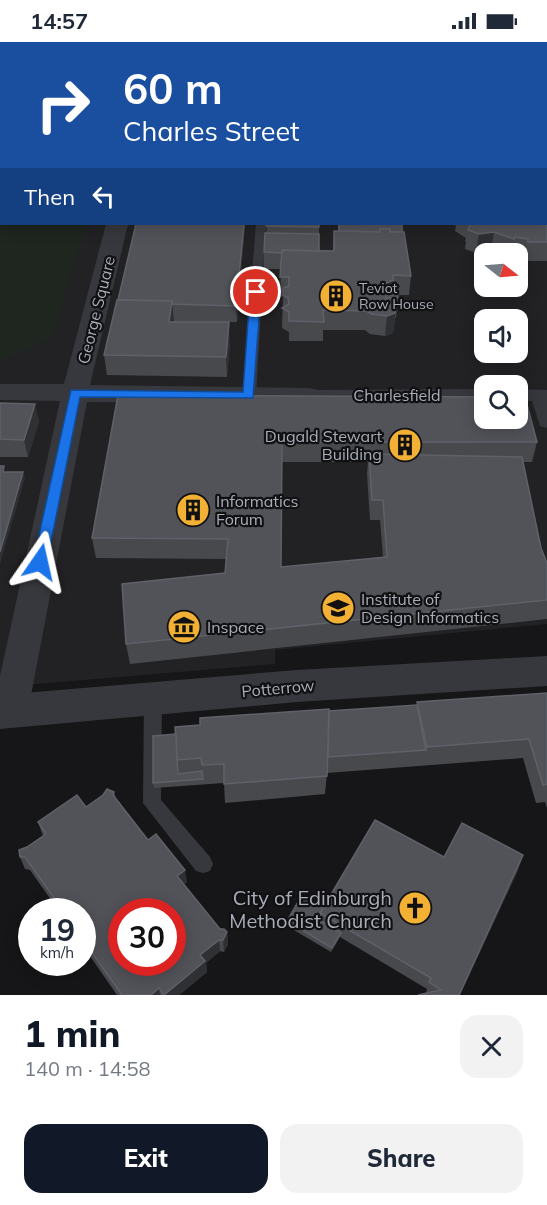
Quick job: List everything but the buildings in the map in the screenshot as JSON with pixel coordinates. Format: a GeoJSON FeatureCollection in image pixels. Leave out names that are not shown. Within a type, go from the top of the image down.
{"type":"FeatureCollection","features":[{"type":"Feature","properties":{"kind":"street","name":"George Square"},"geometry":{"type":"LineString","coordinates":[[5,711],[75,393],[117,225]]}},
{"type":"Feature","properties":{"kind":"street"},"geometry":{"type":"LineString","coordinates":[[0,392],[309,396]]}},
{"type":"Feature","properties":{"kind":"street"},"geometry":{"type":"LineString","coordinates":[[528,395],[541,394],[547,421]]}},
{"type":"Feature","properties":{"kind":"street"},"geometry":{"type":"LineString","coordinates":[[358,395],[360,417]]}},
{"type":"Feature","properties":{"kind":"street","name":"Charlesfield"},"geometry":{"type":"LineString","coordinates":[[309,396],[474,395]]}},
{"type":"Feature","properties":{"kind":"street","name":"Potterrow"},"geometry":{"type":"LineString","coordinates":[[5,711],[297,686],[547,671]]}},
{"type":"Feature","properties":{"kind":"lane"},"geometry":{"type":"LineString","coordinates":[[249,396],[261,225]]}},
{"type":"Feature","properties":{"kind":"lane"},"geometry":{"type":"LineString","coordinates":[[153,698],[152,803],[203,864]]}},
{"type":"Feature","properties":{"kind":"shaded area"},"geometry":{"type":"Polygon","coordinates":[[[0,225],[547,225],[547,624],[275,650],[275,664],[0,687],[0,225]]]}},
{"type":"Feature","properties":{"kind":"shaded area"},"geometry":{"type":"Polygon","coordinates":[[[0,225],[86,225],[53,337],[0,363],[0,225]]]}},
{"type":"Feature","properties":{"kind":"place","name":"Teviot Row House"},"geometry":{"type":"Point","coordinates":[336,296]}},
{"type":"Feature","properties":{"kind":"place","name":"Dugald Stewart Building"},"geometry":{"type":"Point","coordinates":[405,445]}},
{"type":"Feature","properties":{"kind":"place","name":"Informatics Forum"},"geometry":{"type":"Point","coordinates":[193,510]}},
{"type":"Feature","properties":{"kind":"place","name":"Institute of Design Informatics"},"geometry":{"type":"Point","coordinates":[338,608]}},
{"type":"Feature","properties":{"kind":"place","name":"Inspace"},"geometry":{"type":"Point","coordinates":[184,627]}},
{"type":"Feature","properties":{"kind":"place","name":"City of Edinburgh Methodist Church"},"geometry":{"type":"Point","coordinates":[415,908]}},
{"type":"Feature","properties":{"kind":"route"},"geometry":{"type":"LineString","coordinates":[[40,562],[75,393],[249,396],[256,292]]}}]}
